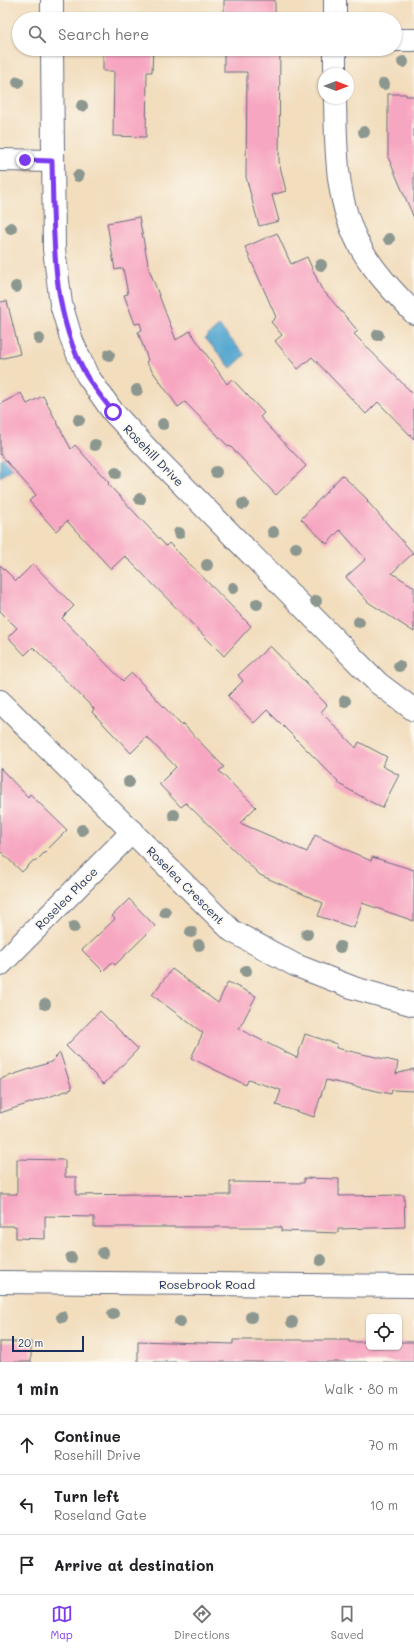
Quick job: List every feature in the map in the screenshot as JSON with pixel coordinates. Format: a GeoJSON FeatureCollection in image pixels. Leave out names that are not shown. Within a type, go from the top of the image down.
{"type":"FeatureCollection","features":[{"type":"Feature","properties":{"kind":"street"},"geometry":{"type":"LineString","coordinates":[[52,0],[52,12]]}},
{"type":"Feature","properties":{"kind":"street"},"geometry":{"type":"LineString","coordinates":[[335,0],[335,12]]}},
{"type":"Feature","properties":{"kind":"street"},"geometry":{"type":"LineString","coordinates":[[402,40],[414,40]]}},
{"type":"Feature","properties":{"kind":"street","name":"Rosehill Drive"},"geometry":{"type":"LineString","coordinates":[[52,56],[54,249],[61,304],[72,341],[86,375],[113,412],[153,455],[378,683],[414,710]]}},
{"type":"Feature","properties":{"kind":"street"},"geometry":{"type":"LineString","coordinates":[[335,56],[335,68]]}},
{"type":"Feature","properties":{"kind":"street"},"geometry":{"type":"LineString","coordinates":[[335,104],[337,158],[340,186],[349,221],[356,238],[370,263],[390,288],[414,313]]}},
{"type":"Feature","properties":{"kind":"street"},"geometry":{"type":"LineString","coordinates":[[0,160],[52,161]]}},
{"type":"Feature","properties":{"kind":"street","name":"Roselea Crescent"},"geometry":{"type":"LineString","coordinates":[[0,701],[232,931],[295,965],[354,988],[414,1005]]}},
{"type":"Feature","properties":{"kind":"street","name":"Roselea Place"},"geometry":{"type":"LineString","coordinates":[[0,965],[133,832]]}},
{"type":"Feature","properties":{"kind":"street","name":"Rosebrook Road"},"geometry":{"type":"LineString","coordinates":[[0,1282],[414,1286]]}},
{"type":"Feature","properties":{"kind":"water"},"geometry":{"type":"Polygon","coordinates":[[[219,326],[245,355],[231,368],[205,338],[219,326]]]}},
{"type":"Feature","properties":{"kind":"water"},"geometry":{"type":"Polygon","coordinates":[[[21,448],[27,458],[0,477],[0,459],[21,448]]]}},
{"type":"Feature","properties":{"kind":"building"},"geometry":{"type":"Polygon","coordinates":[[[224,0],[275,0],[275,12],[224,12],[224,0]]]}},
{"type":"Feature","properties":{"kind":"building"},"geometry":{"type":"Polygon","coordinates":[[[103,56],[153,56],[152,72],[147,72],[146,137],[113,136],[114,71],[103,71],[103,56]]]}},
{"type":"Feature","properties":{"kind":"building"},"geometry":{"type":"Polygon","coordinates":[[[224,56],[280,56],[279,162],[286,191],[272,195],[279,221],[259,226],[246,177],[247,72],[224,72],[224,56]]]}},
{"type":"Feature","properties":{"kind":"building"},"geometry":{"type":"Polygon","coordinates":[[[388,94],[406,94],[406,96],[414,96],[414,218],[388,157],[388,94]]]}},
{"type":"Feature","properties":{"kind":"building"},"geometry":{"type":"Polygon","coordinates":[[[139,217],[149,269],[176,340],[190,331],[227,384],[232,379],[264,413],[260,417],[306,466],[276,495],[230,446],[229,447],[185,402],[178,407],[146,362],[148,360],[138,332],[142,330],[140,323],[135,324],[124,295],[128,294],[123,268],[115,270],[107,223],[139,217]]]}},
{"type":"Feature","properties":{"kind":"building"},"geometry":{"type":"Polygon","coordinates":[[[277,233],[291,264],[307,257],[321,288],[358,331],[354,334],[414,395],[414,439],[378,402],[366,414],[312,357],[298,369],[275,341],[282,335],[271,322],[276,317],[245,247],[277,233]]]}},
{"type":"Feature","properties":{"kind":"building"},"geometry":{"type":"Polygon","coordinates":[[[7,301],[20,354],[0,359],[0,302],[7,301]]]}},
{"type":"Feature","properties":{"kind":"building"},"geometry":{"type":"Polygon","coordinates":[[[21,393],[27,404],[43,396],[71,449],[75,445],[109,483],[108,484],[166,546],[169,543],[251,626],[224,656],[125,556],[111,569],[67,521],[56,531],[29,501],[36,495],[0,454],[0,404],[21,393]]]}},
{"type":"Feature","properties":{"kind":"building"},"geometry":{"type":"Polygon","coordinates":[[[342,475],[368,500],[367,501],[413,553],[392,573],[414,587],[414,632],[368,602],[346,577],[366,559],[340,530],[327,544],[301,519],[342,475]]]}},
{"type":"Feature","properties":{"kind":"building"},"geometry":{"type":"Polygon","coordinates":[[[33,564],[74,606],[62,618],[123,681],[132,673],[182,726],[183,724],[224,767],[219,771],[256,807],[240,823],[307,852],[315,835],[371,861],[372,857],[414,870],[414,921],[362,903],[354,928],[318,916],[323,903],[260,875],[186,803],[181,807],[159,784],[176,767],[147,737],[131,753],[92,712],[94,709],[33,647],[25,655],[8,637],[17,628],[0,611],[0,565],[16,581],[33,564]]]}},
{"type":"Feature","properties":{"kind":"building"},"geometry":{"type":"Polygon","coordinates":[[[270,646],[327,705],[321,712],[356,748],[359,742],[387,757],[382,766],[399,775],[382,808],[337,783],[338,781],[267,710],[254,723],[228,696],[243,681],[238,675],[270,646]]]}},
{"type":"Feature","properties":{"kind":"building"},"geometry":{"type":"Polygon","coordinates":[[[0,768],[28,797],[30,794],[67,830],[35,862],[34,860],[22,872],[0,851],[0,768]]]}},
{"type":"Feature","properties":{"kind":"building"},"geometry":{"type":"Polygon","coordinates":[[[129,899],[155,926],[115,965],[112,962],[103,971],[82,950],[115,919],[112,916],[129,899]]]}},
{"type":"Feature","properties":{"kind":"building"},"geometry":{"type":"Polygon","coordinates":[[[172,969],[218,1003],[228,982],[256,996],[239,1029],[297,1058],[305,1034],[337,1044],[336,1048],[398,1062],[396,1074],[414,1069],[414,1091],[392,1090],[391,1094],[326,1080],[314,1117],[276,1105],[281,1090],[248,1080],[246,1085],[191,1058],[203,1033],[152,995],[172,969]]]}},
{"type":"Feature","properties":{"kind":"building"},"geometry":{"type":"Polygon","coordinates":[[[100,1011],[138,1049],[104,1084],[66,1046],[100,1011]]]}},
{"type":"Feature","properties":{"kind":"building"},"geometry":{"type":"Polygon","coordinates":[[[60,1053],[72,1089],[0,1113],[0,1079],[51,1062],[60,1053]]]}},
{"type":"Feature","properties":{"kind":"building"},"geometry":{"type":"Polygon","coordinates":[[[17,1159],[65,1160],[65,1177],[76,1177],[76,1195],[230,1195],[230,1182],[304,1183],[304,1178],[339,1179],[339,1196],[404,1195],[405,1227],[338,1229],[338,1233],[281,1231],[281,1227],[94,1227],[94,1217],[45,1216],[45,1239],[16,1238],[16,1226],[0,1226],[0,1194],[17,1194],[17,1159]]]}},
{"type":"Feature","properties":{"kind":"building"},"geometry":{"type":"Polygon","coordinates":[[[233,1340],[349,1340],[349,1342],[366,1342],[366,1350],[402,1350],[402,1342],[414,1342],[414,1362],[138,1362],[138,1341],[233,1344],[233,1340]]]}},
{"type":"Feature","properties":{"kind":"building"},"geometry":{"type":"Polygon","coordinates":[[[0,1342],[31,1342],[31,1362],[0,1362],[0,1342]]]}},
{"type":"Feature","properties":{"kind":"route"},"geometry":{"type":"LineString","coordinates":[[25,160],[52,161],[54,249],[61,304],[72,341],[86,375],[113,412]]}}]}
